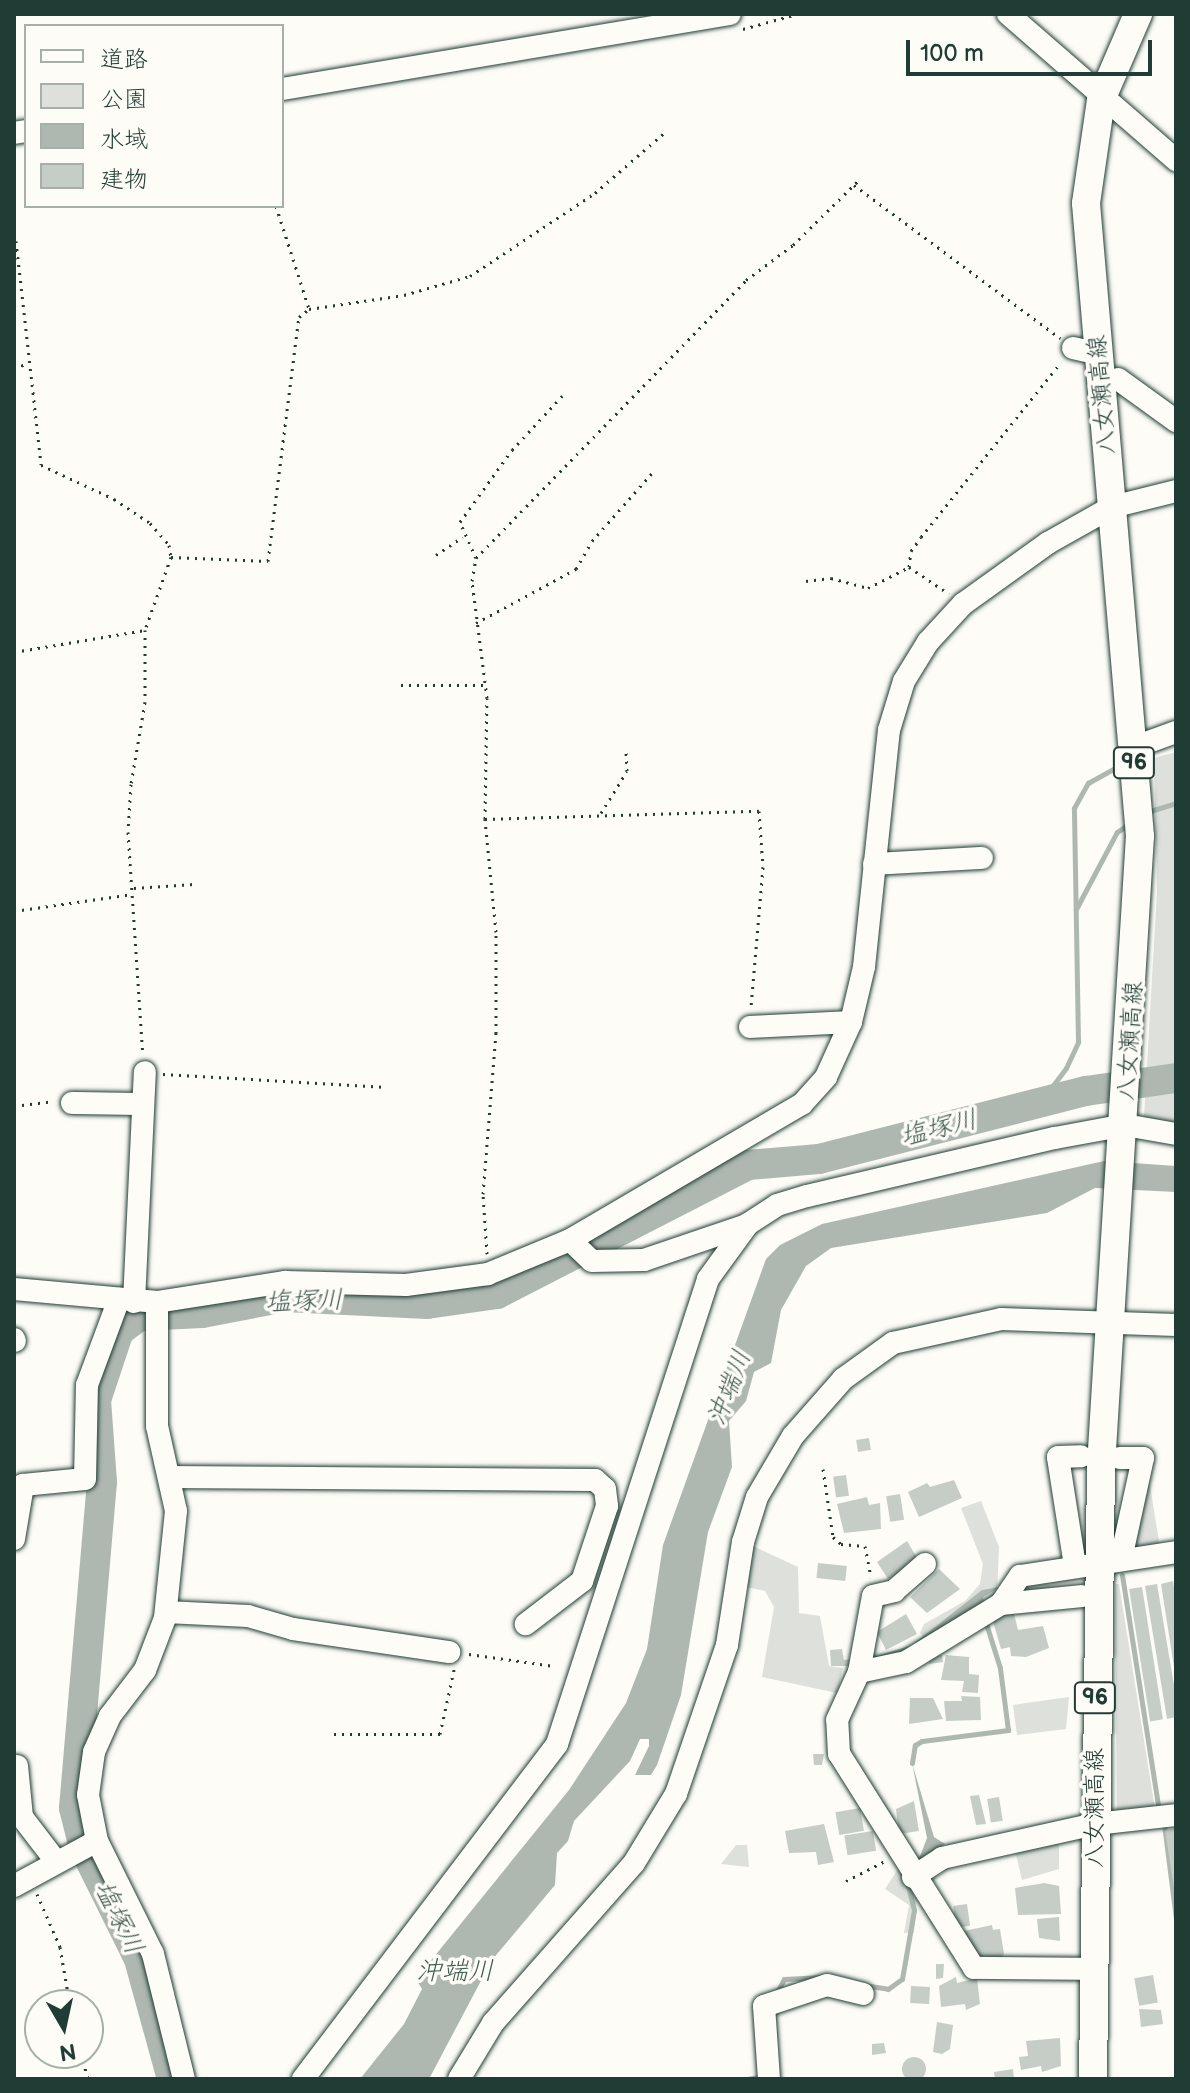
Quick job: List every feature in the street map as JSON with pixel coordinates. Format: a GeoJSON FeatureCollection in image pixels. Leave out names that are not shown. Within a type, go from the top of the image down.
{"type":"FeatureCollection","features":[{"type":"Feature","properties":{"kind":"main road","name":"八女瀬高線"},"geometry":{"type":"LineString","coordinates":[[1093,2079],[1098,1563],[1109,1320],[1125,1120],[1140,836],[1112,507],[1086,351],[1086,203],[1102,96],[1138,14]]}},
{"type":"Feature","properties":{"kind":"street"},"geometry":{"type":"LineString","coordinates":[[284,89],[730,14]]}},
{"type":"Feature","properties":{"kind":"street"},"geometry":{"type":"LineString","coordinates":[[1008,14],[1176,160]]}},
{"type":"Feature","properties":{"kind":"street"},"geometry":{"type":"LineString","coordinates":[[1118,379],[1175,420]]}},
{"type":"Feature","properties":{"kind":"street"},"geometry":{"type":"LineString","coordinates":[[14,1289],[157,1302],[285,1282],[406,1285],[488,1274],[570,1240],[802,1104],[826,1077],[851,1022],[864,967],[889,730],[904,681],[928,642],[963,604],[1048,543],[1112,507],[1176,491]]}},
{"type":"Feature","properties":{"kind":"street"},"geometry":{"type":"LineString","coordinates":[[1132,748],[1176,732]]}},
{"type":"Feature","properties":{"kind":"street"},"geometry":{"type":"LineString","coordinates":[[874,864],[982,858]]}},
{"type":"Feature","properties":{"kind":"street"},"geometry":{"type":"LineString","coordinates":[[750,1027],[851,1022]]}},
{"type":"Feature","properties":{"kind":"street"},"geometry":{"type":"LineString","coordinates":[[14,1539],[23,1485],[85,1479],[87,1385],[126,1300],[145,1072]]}},
{"type":"Feature","properties":{"kind":"street"},"geometry":{"type":"LineString","coordinates":[[72,1103],[142,1104]]}},
{"type":"Feature","properties":{"kind":"street"},"geometry":{"type":"LineString","coordinates":[[570,1240],[592,1261],[644,1260],[748,1224],[777,1205],[807,1196],[1125,1120],[1176,1134]]}},
{"type":"Feature","properties":{"kind":"street"},"geometry":{"type":"LineString","coordinates":[[303,2079],[557,1744],[708,1279],[748,1224]]}},
{"type":"Feature","properties":{"kind":"street"},"geometry":{"type":"LineString","coordinates":[[157,1302],[157,1426],[176,1511],[166,1612],[145,1670],[110,1716],[94,1752],[88,1795],[97,1841],[153,1954],[184,2079]]}},
{"type":"Feature","properties":{"kind":"street"},"geometry":{"type":"LineString","coordinates":[[459,2079],[493,2023],[634,1863],[676,1794],[727,1645],[743,1542],[757,1497],[793,1436],[843,1379],[893,1343],[1001,1319],[1109,1320],[1176,1325]]}},
{"type":"Feature","properties":{"kind":"street"},"geometry":{"type":"LineString","coordinates":[[1081,1456],[1058,1457],[1098,1563]]}},
{"type":"Feature","properties":{"kind":"street"},"geometry":{"type":"LineString","coordinates":[[1098,1563],[1143,1458],[1120,1458]]}},
{"type":"Feature","properties":{"kind":"street"},"geometry":{"type":"LineString","coordinates":[[169,1477],[595,1480],[605,1489],[607,1506],[582,1581],[526,1624]]}},
{"type":"Feature","properties":{"kind":"street"},"geometry":{"type":"LineString","coordinates":[[859,1672],[906,1662],[1001,1604],[1020,1576],[1176,1552]]}},
{"type":"Feature","properties":{"kind":"street"},"geometry":{"type":"LineString","coordinates":[[925,1564],[894,1591],[873,1596],[859,1672],[837,1720],[835,1740],[913,1877],[974,1968],[1094,1969]]}},
{"type":"Feature","properties":{"kind":"street"},"geometry":{"type":"LineString","coordinates":[[1001,1604],[1082,1596]]}},
{"type":"Feature","properties":{"kind":"street"},"geometry":{"type":"LineString","coordinates":[[166,1612],[248,1616],[293,1629],[449,1652]]}},
{"type":"Feature","properties":{"kind":"street"},"geometry":{"type":"LineString","coordinates":[[17,1766],[22,1817],[55,1860]]}},
{"type":"Feature","properties":{"kind":"street"},"geometry":{"type":"LineString","coordinates":[[913,1877],[942,1858],[1095,1824],[1176,1815]]}},
{"type":"Feature","properties":{"kind":"street"},"geometry":{"type":"LineString","coordinates":[[22,1881],[55,1860],[97,1841]]}},
{"type":"Feature","properties":{"kind":"street"},"geometry":{"type":"LineString","coordinates":[[769,2079],[764,2006],[827,1985],[863,1994]]}},
{"type":"Feature","properties":{"kind":"path"},"geometry":{"type":"LineString","coordinates":[[171,557],[268,561],[299,317],[309,309],[404,295],[470,276],[595,193],[664,133]]}},
{"type":"Feature","properties":{"kind":"path"},"geometry":{"type":"LineString","coordinates":[[476,558],[746,280],[793,245],[858,181]]}},
{"type":"Feature","properties":{"kind":"path"},"geometry":{"type":"LineString","coordinates":[[854,185],[1086,351],[921,537],[911,551],[909,567]]}},
{"type":"Feature","properties":{"kind":"path"},"geometry":{"type":"LineString","coordinates":[[277,208],[309,309]]}},
{"type":"Feature","properties":{"kind":"path"},"geometry":{"type":"LineString","coordinates":[[16,241],[27,363],[41,465],[114,499],[150,523],[169,545],[171,557],[145,630],[145,702],[128,832],[145,1072],[387,1087]]}},
{"type":"Feature","properties":{"kind":"path"},"geometry":{"type":"LineString","coordinates":[[14,369],[27,363]]}},
{"type":"Feature","properties":{"kind":"path"},"geometry":{"type":"LineString","coordinates":[[488,1274],[483,1194],[496,1033],[496,932],[485,819],[485,685],[476,623],[476,558],[460,522],[475,496],[562,396]]}},
{"type":"Feature","properties":{"kind":"path"},"geometry":{"type":"LineString","coordinates":[[476,623],[576,569],[592,541],[654,471]]}},
{"type":"Feature","properties":{"kind":"path"},"geometry":{"type":"LineString","coordinates":[[436,555],[464,536]]}},
{"type":"Feature","properties":{"kind":"path"},"geometry":{"type":"LineString","coordinates":[[806,581],[831,578],[868,588],[909,567]]}},
{"type":"Feature","properties":{"kind":"path"},"geometry":{"type":"LineString","coordinates":[[909,567],[963,604]]}},
{"type":"Feature","properties":{"kind":"path"},"geometry":{"type":"LineString","coordinates":[[14,652],[145,630]]}},
{"type":"Feature","properties":{"kind":"path"},"geometry":{"type":"LineString","coordinates":[[401,685],[485,685]]}},
{"type":"Feature","properties":{"kind":"path"},"geometry":{"type":"LineString","coordinates":[[601,814],[627,771],[626,749]]}},
{"type":"Feature","properties":{"kind":"path"},"geometry":{"type":"LineString","coordinates":[[485,819],[759,811],[763,867],[750,1027]]}},
{"type":"Feature","properties":{"kind":"path"},"geometry":{"type":"LineString","coordinates":[[14,911],[194,884]]}},
{"type":"Feature","properties":{"kind":"path"},"geometry":{"type":"LineString","coordinates":[[14,1106],[72,1103]]}},
{"type":"Feature","properties":{"kind":"path"},"geometry":{"type":"LineString","coordinates":[[823,1469],[833,1537],[841,1544],[865,1546],[873,1596]]}},
{"type":"Feature","properties":{"kind":"path"},"geometry":{"type":"LineString","coordinates":[[334,1734],[440,1734],[454,1668],[449,1652],[554,1666]]}},
{"type":"Feature","properties":{"kind":"path"},"geometry":{"type":"LineString","coordinates":[[846,1881],[900,1854]]}},
{"type":"Feature","properties":{"kind":"path"},"geometry":{"type":"LineString","coordinates":[[22,1881],[60,1947],[67,1989]]}},
{"type":"Feature","properties":{"kind":"green space"},"geometry":{"type":"Polygon","coordinates":[[[1176,752],[1176,1123],[1144,1117],[1157,893],[1154,758],[1176,752]]]}},
{"type":"Feature","properties":{"kind":"green space"},"geometry":{"type":"Polygon","coordinates":[[[1149,1479],[1160,1548],[1132,1551],[1149,1479]]]}},
{"type":"Feature","properties":{"kind":"green space"},"geometry":{"type":"Polygon","coordinates":[[[981,1501],[999,1547],[997,1593],[926,1639],[920,1633],[924,1624],[965,1601],[980,1584],[983,1564],[961,1508],[981,1501]]]}},
{"type":"Feature","properties":{"kind":"green space"},"geometry":{"type":"Polygon","coordinates":[[[753,1546],[798,1567],[799,1613],[820,1616],[829,1666],[843,1668],[837,1693],[762,1677],[774,1607],[765,1591],[746,1587],[753,1546]]]}},
{"type":"Feature","properties":{"kind":"green space"},"geometry":{"type":"Polygon","coordinates":[[[1115,1584],[1119,1584],[1155,1809],[1117,1815],[1115,1584]]]}},
{"type":"Feature","properties":{"kind":"green space"},"geometry":{"type":"Polygon","coordinates":[[[1069,1697],[1066,1729],[1017,1735],[1013,1705],[1069,1697]]]}},
{"type":"Feature","properties":{"kind":"green space"},"geometry":{"type":"Polygon","coordinates":[[[1059,1838],[1059,1869],[1022,1880],[1014,1846],[1059,1838]]]}},
{"type":"Feature","properties":{"kind":"green space"},"geometry":{"type":"Polygon","coordinates":[[[736,1845],[747,1845],[749,1867],[721,1864],[736,1845]]]}},
{"type":"Feature","properties":{"kind":"green space"},"geometry":{"type":"Polygon","coordinates":[[[898,1869],[917,1898],[914,1933],[904,1933],[909,1905],[885,1889],[898,1869]]]}},
{"type":"Feature","properties":{"kind":"water","name":"沖端川"},"geometry":{"type":"Polygon","coordinates":[[[1104,1161],[1176,1166],[1176,1192],[1095,1188],[1047,1213],[831,1248],[806,1266],[781,1310],[771,1363],[754,1372],[746,1401],[729,1421],[732,1467],[708,1532],[681,1695],[657,1765],[651,1775],[635,1775],[649,1746],[649,1739],[640,1739],[630,1761],[574,1821],[568,1841],[557,1853],[555,1885],[492,1960],[429,2079],[360,2079],[404,2024],[422,1989],[416,1979],[569,1790],[626,1703],[647,1649],[663,1545],[766,1259],[780,1245],[822,1224],[1104,1161]]]}},
{"type":"Feature","properties":{"kind":"water"},"geometry":{"type":"Polygon","coordinates":[[[1000,1587],[983,1597],[987,1619],[973,1608],[914,1649],[864,1660],[912,1645],[982,1590],[1000,1587]]]}},
{"type":"Feature","properties":{"kind":"water"},"geometry":{"type":"Polygon","coordinates":[[[912,1763],[934,1837],[945,1844],[917,1864],[927,1838],[912,1763]]]}},
{"type":"Feature","properties":{"kind":"building"},"geometry":{"type":"Polygon","coordinates":[[[869,1438],[871,1450],[858,1452],[856,1440],[869,1438]]]}},
{"type":"Feature","properties":{"kind":"building"},"geometry":{"type":"Polygon","coordinates":[[[846,1475],[849,1496],[836,1498],[833,1477],[846,1475]]]}},
{"type":"Feature","properties":{"kind":"building"},"geometry":{"type":"Polygon","coordinates":[[[954,1480],[962,1498],[919,1517],[908,1492],[927,1483],[930,1487],[954,1480]]]}},
{"type":"Feature","properties":{"kind":"building"},"geometry":{"type":"Polygon","coordinates":[[[900,1494],[904,1520],[890,1522],[886,1496],[900,1494]]]}},
{"type":"Feature","properties":{"kind":"building"},"geometry":{"type":"Polygon","coordinates":[[[867,1497],[869,1505],[880,1503],[881,1529],[844,1533],[837,1504],[867,1497]]]}},
{"type":"Feature","properties":{"kind":"building"},"geometry":{"type":"Polygon","coordinates":[[[907,1541],[919,1561],[888,1579],[877,1562],[907,1541]]]}},
{"type":"Feature","properties":{"kind":"building"},"geometry":{"type":"Polygon","coordinates":[[[818,1563],[847,1566],[845,1581],[816,1578],[818,1563]]]}},
{"type":"Feature","properties":{"kind":"building"},"geometry":{"type":"Polygon","coordinates":[[[939,1569],[960,1589],[927,1613],[910,1597],[939,1569]]]}},
{"type":"Feature","properties":{"kind":"building"},"geometry":{"type":"Polygon","coordinates":[[[1173,1581],[1176,1600],[1174,1667],[1161,1584],[1173,1581]]]}},
{"type":"Feature","properties":{"kind":"building"},"geometry":{"type":"Polygon","coordinates":[[[1157,1584],[1176,1697],[1176,1717],[1167,1719],[1145,1586],[1157,1584]]]}},
{"type":"Feature","properties":{"kind":"building"},"geometry":{"type":"Polygon","coordinates":[[[1142,1587],[1163,1719],[1150,1721],[1129,1589],[1142,1587]]]}},
{"type":"Feature","properties":{"kind":"building"},"geometry":{"type":"Polygon","coordinates":[[[1013,1610],[1018,1630],[1043,1626],[1049,1648],[1026,1657],[1011,1656],[1010,1647],[1001,1649],[992,1618],[1013,1610]]]}},
{"type":"Feature","properties":{"kind":"building"},"geometry":{"type":"Polygon","coordinates":[[[906,1614],[917,1634],[886,1650],[877,1632],[906,1614]]]}},
{"type":"Feature","properties":{"kind":"building"},"geometry":{"type":"Polygon","coordinates":[[[842,1649],[844,1660],[852,1659],[852,1666],[831,1666],[830,1650],[842,1649]]]}},
{"type":"Feature","properties":{"kind":"building"},"geometry":{"type":"Polygon","coordinates":[[[942,1655],[943,1662],[929,1664],[928,1657],[942,1655]]]}},
{"type":"Feature","properties":{"kind":"building"},"geometry":{"type":"Polygon","coordinates":[[[946,1655],[969,1657],[969,1674],[979,1675],[978,1693],[962,1692],[964,1681],[941,1680],[946,1655]]]}},
{"type":"Feature","properties":{"kind":"building"},"geometry":{"type":"Polygon","coordinates":[[[961,1696],[980,1697],[981,1720],[946,1721],[944,1701],[962,1701],[961,1696]]]}},
{"type":"Feature","properties":{"kind":"building"},"geometry":{"type":"Polygon","coordinates":[[[910,1698],[933,1698],[943,1719],[909,1724],[910,1698]]]}},
{"type":"Feature","properties":{"kind":"building"},"geometry":{"type":"Polygon","coordinates":[[[813,1754],[824,1754],[822,1765],[814,1765],[813,1754]]]}},
{"type":"Feature","properties":{"kind":"building"},"geometry":{"type":"Polygon","coordinates":[[[979,1795],[986,1824],[976,1825],[970,1796],[979,1795]]]}},
{"type":"Feature","properties":{"kind":"building"},"geometry":{"type":"Polygon","coordinates":[[[999,1797],[1003,1821],[991,1823],[987,1799],[999,1797]]]}},
{"type":"Feature","properties":{"kind":"building"},"geometry":{"type":"Polygon","coordinates":[[[914,1801],[919,1831],[899,1834],[896,1809],[914,1801]]]}},
{"type":"Feature","properties":{"kind":"building"},"geometry":{"type":"Polygon","coordinates":[[[860,1808],[864,1831],[839,1835],[835,1812],[860,1808]]]}},
{"type":"Feature","properties":{"kind":"building"},"geometry":{"type":"Polygon","coordinates":[[[824,1824],[834,1862],[818,1865],[816,1852],[789,1853],[785,1831],[824,1824]]]}},
{"type":"Feature","properties":{"kind":"building"},"geometry":{"type":"Polygon","coordinates":[[[1176,1828],[1176,1888],[1174,1888],[1165,1830],[1176,1828]]]}},
{"type":"Feature","properties":{"kind":"building"},"geometry":{"type":"Polygon","coordinates":[[[873,1831],[876,1851],[847,1855],[844,1836],[873,1831]]]}},
{"type":"Feature","properties":{"kind":"building"},"geometry":{"type":"Polygon","coordinates":[[[1044,1883],[1059,1886],[1061,1914],[1018,1915],[1015,1888],[1044,1883]]]}},
{"type":"Feature","properties":{"kind":"building"},"geometry":{"type":"Polygon","coordinates":[[[967,1904],[970,1926],[956,1928],[953,1906],[967,1904]]]}},
{"type":"Feature","properties":{"kind":"building"},"geometry":{"type":"Polygon","coordinates":[[[1059,1917],[1060,1941],[1039,1938],[1037,1919],[1059,1917]]]}},
{"type":"Feature","properties":{"kind":"building"},"geometry":{"type":"Polygon","coordinates":[[[992,1925],[993,1930],[1000,1929],[1004,1954],[1000,1962],[989,1963],[988,1957],[979,1958],[978,1952],[967,1949],[964,1931],[992,1925]]]}},
{"type":"Feature","properties":{"kind":"building"},"geometry":{"type":"Polygon","coordinates":[[[936,1964],[944,1964],[943,1978],[936,1979],[936,1964]]]}},
{"type":"Feature","properties":{"kind":"building"},"geometry":{"type":"Polygon","coordinates":[[[1153,1975],[1158,2003],[1139,2006],[1134,1978],[1153,1975]]]}},
{"type":"Feature","properties":{"kind":"building"},"geometry":{"type":"Polygon","coordinates":[[[956,1977],[957,1983],[977,1978],[980,2004],[966,2010],[965,2004],[941,2007],[939,1986],[956,1977]]]}},
{"type":"Feature","properties":{"kind":"building"},"geometry":{"type":"Polygon","coordinates":[[[911,1986],[930,1987],[929,2004],[910,2003],[911,1986]]]}},
{"type":"Feature","properties":{"kind":"building"},"geometry":{"type":"Polygon","coordinates":[[[1139,2009],[1161,2010],[1163,2024],[1141,2027],[1139,2009]]]}},
{"type":"Feature","properties":{"kind":"building"},"geometry":{"type":"Polygon","coordinates":[[[937,2022],[953,2025],[950,2049],[942,2054],[933,2052],[937,2022]]]}},
{"type":"Feature","properties":{"kind":"building"},"geometry":{"type":"Polygon","coordinates":[[[1060,2038],[1061,2066],[1042,2072],[1041,2066],[1021,2070],[1019,2057],[1028,2056],[1026,2041],[1060,2038]]]}},
{"type":"Feature","properties":{"kind":"building"},"geometry":{"type":"Polygon","coordinates":[[[884,2043],[886,2053],[872,2055],[872,2044],[884,2043]]]}},
{"type":"Feature","properties":{"kind":"building"},"geometry":{"type":"Polygon","coordinates":[[[914,2057],[925,2064],[926,2069],[919,2080],[914,2081],[903,2074],[902,2069],[909,2058],[914,2057]]]}},
{"type":"Feature","properties":{"kind":"building"},"geometry":{"type":"Polygon","coordinates":[[[1013,2069],[1014,2079],[995,2079],[994,2072],[1013,2069]]]}},
{"type":"Feature","properties":{"kind":"waterway"},"geometry":{"type":"LineString","coordinates":[[1036,1108],[1066,1068],[1078,1042],[1074,808],[1088,783],[1124,763]]}},
{"type":"Feature","properties":{"kind":"waterway"},"geometry":{"type":"LineString","coordinates":[[1147,812],[1176,803]]}},
{"type":"Feature","properties":{"kind":"waterway"},"geometry":{"type":"LineString","coordinates":[[1076,909],[1117,832],[1129,824]]}},
{"type":"Feature","properties":{"kind":"waterway","name":"塩塚川"},"geometry":{"type":"LineString","coordinates":[[172,2079],[139,1959],[84,1848],[74,1808],[102,1482],[96,1400],[119,1331],[140,1316],[202,1313],[285,1297],[427,1304],[497,1294],[748,1165],[819,1159],[1086,1091],[1176,1078]]}},
{"type":"Feature","properties":{"kind":"waterway"},"geometry":{"type":"LineString","coordinates":[[1122,1575],[1159,1811]]}},
{"type":"Feature","properties":{"kind":"waterway"},"geometry":{"type":"LineString","coordinates":[[912,1763],[915,1745],[922,1741],[1008,1730],[1000,1668],[985,1620]]}},
{"type":"Feature","properties":{"kind":"waterway"},"geometry":{"type":"LineString","coordinates":[[1164,1824],[1176,1919]]}},
{"type":"Feature","properties":{"kind":"waterway"},"geometry":{"type":"LineString","coordinates":[[864,1985],[888,1989],[902,1979],[914,1910],[907,1882]]}},
{"type":"Feature","properties":{"kind":"waterway"},"geometry":{"type":"LineString","coordinates":[[776,1994],[784,1979],[823,1977]]}},
{"type":"Feature","properties":{"kind":"waterway"},"geometry":{"type":"LineString","coordinates":[[747,2079],[762,2076]]}}]}
